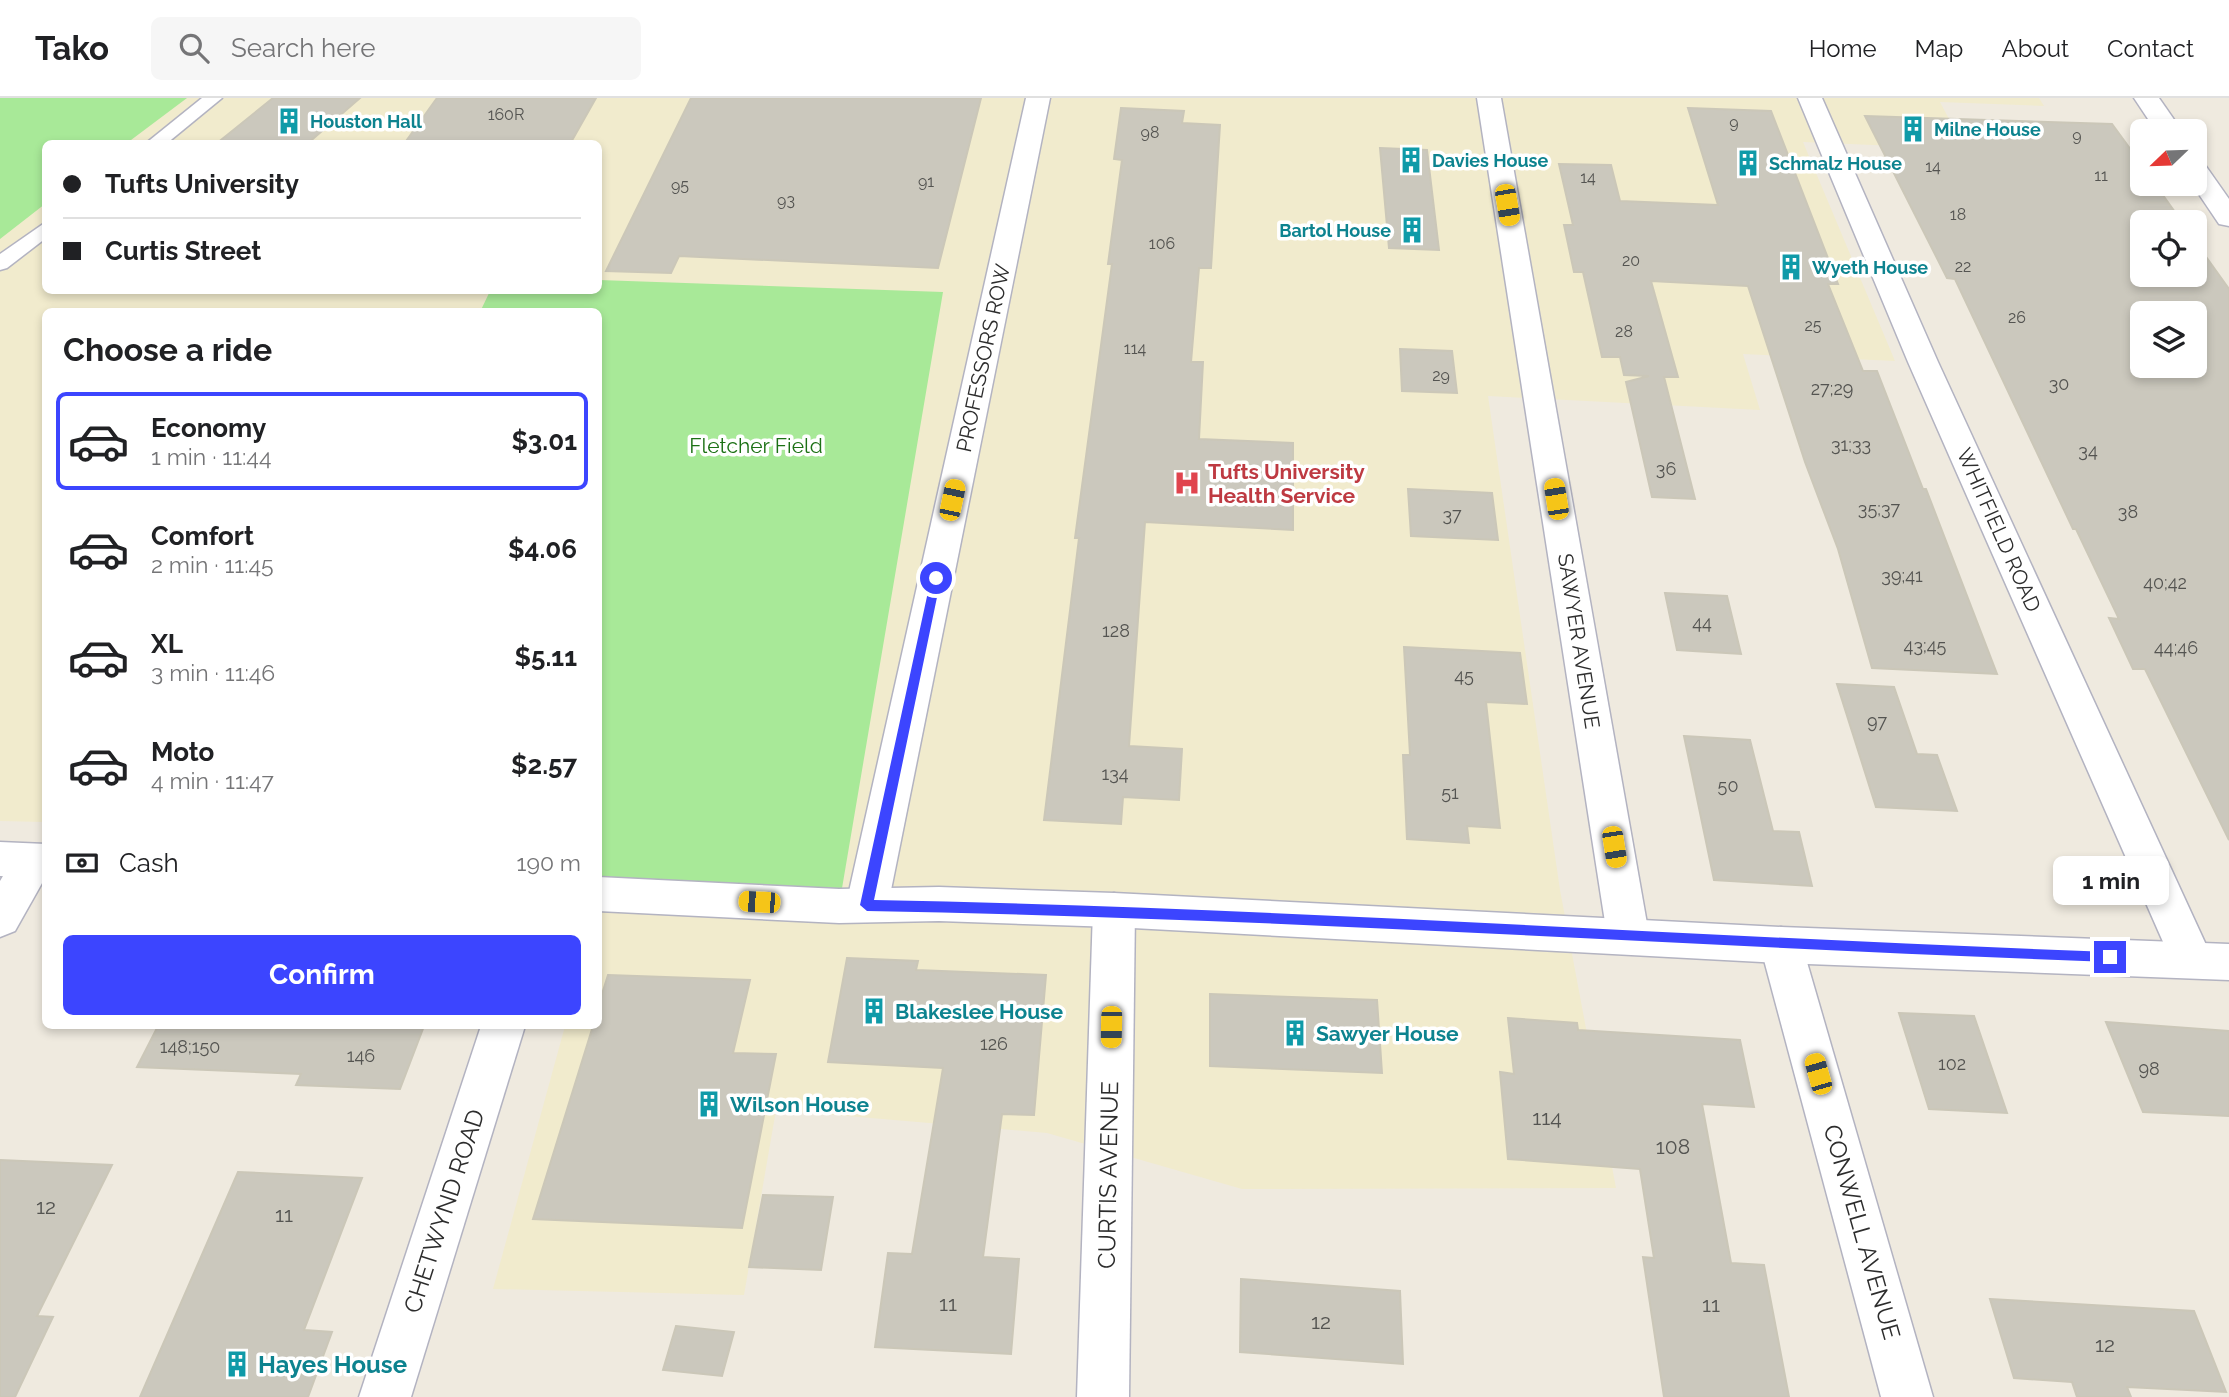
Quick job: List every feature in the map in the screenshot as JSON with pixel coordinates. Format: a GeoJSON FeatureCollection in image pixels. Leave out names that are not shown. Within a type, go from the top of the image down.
{"type":"FeatureCollection","features":[{"type":"Feature","properties":{"kind":"street","name":"PROFESSORS ROW"},"geometry":{"type":"LineString","coordinates":[[867,905],[1038,98]]}},
{"type":"Feature","properties":{"kind":"street","name":"SAWYER AVENUE"},"geometry":{"type":"LineString","coordinates":[[1489,98],[1628,935]]}},
{"type":"Feature","properties":{"kind":"street","name":"WHITFIELD ROAD"},"geometry":{"type":"LineString","coordinates":[[1810,98],[1923,362],[2211,961]]}},
{"type":"Feature","properties":{"kind":"street"},"geometry":{"type":"LineString","coordinates":[[2146,98],[2161,119]]}},
{"type":"Feature","properties":{"kind":"street"},"geometry":{"type":"LineString","coordinates":[[2207,187],[2229,218]]}},
{"type":"Feature","properties":{"kind":"street"},"geometry":{"type":"LineString","coordinates":[[0,919],[26,860]]}},
{"type":"Feature","properties":{"kind":"street"},"geometry":{"type":"LineString","coordinates":[[602,894],[867,905],[1114,910],[1781,945],[2211,961]]}},
{"type":"Feature","properties":{"kind":"street","name":"CURTIS AVENUE"},"geometry":{"type":"LineString","coordinates":[[1103,1397],[1114,910]]}},
{"type":"Feature","properties":{"kind":"street","name":"CONWELL AVENUE"},"geometry":{"type":"LineString","coordinates":[[1781,945],[1908,1397]]}},
{"type":"Feature","properties":{"kind":"street","name":"CHETWYND ROAD"},"geometry":{"type":"LineString","coordinates":[[385,1397],[502,1029]]}},
{"type":"Feature","properties":{"kind":"lane"},"geometry":{"type":"LineString","coordinates":[[159,140],[212,98]]}},
{"type":"Feature","properties":{"kind":"lane"},"geometry":{"type":"LineString","coordinates":[[0,264],[42,232]]}},
{"type":"Feature","properties":{"kind":"shaded area"},"geometry":{"type":"Polygon","coordinates":[[[0,98],[2039,98],[2044,106],[1940,102],[1965,149],[1803,142],[1895,361],[1743,354],[1760,410],[1488,396],[1560,890],[1616,1188],[1242,1189],[1047,1133],[776,1110],[744,1295],[493,1289],[564,1029],[602,1029],[602,308],[42,308],[42,822],[0,821],[0,98]]]}},
{"type":"Feature","properties":{"kind":"green space"},"geometry":{"type":"Polygon","coordinates":[[[0,98],[187,98],[131,140],[42,140],[42,206],[0,239],[0,98]]]}},
{"type":"Feature","properties":{"kind":"green space","name":"Fletcher Field"},"geometry":{"type":"Polygon","coordinates":[[[602,280],[943,292],[839,906],[602,894],[602,308],[482,308],[489,294],[602,294],[602,280]]]}},
{"type":"Feature","properties":{"kind":"building","name":"Houston Hall"},"geometry":{"type":"Polygon","coordinates":[[[273,98],[360,98],[312,140],[221,140],[273,98]]]}},
{"type":"Feature","properties":{"kind":"building"},"geometry":{"type":"Polygon","coordinates":[[[437,98],[596,98],[572,140],[407,140],[437,98]]]}},
{"type":"Feature","properties":{"kind":"building"},"geometry":{"type":"Polygon","coordinates":[[[691,98],[981,98],[938,268],[679,256],[671,273],[606,271],[691,98]]]}},
{"type":"Feature","properties":{"kind":"building"},"geometry":{"type":"Polygon","coordinates":[[[1121,108],[1184,111],[1182,123],[1220,125],[1211,268],[1199,268],[1191,362],[1203,362],[1199,439],[1293,443],[1293,530],[1145,522],[1129,746],[1182,749],[1179,800],[1123,797],[1121,824],[1044,820],[1079,538],[1075,538],[1112,264],[1108,264],[1122,160],[1114,159],[1121,108]]]}},
{"type":"Feature","properties":{"kind":"building"},"geometry":{"type":"Polygon","coordinates":[[[1688,108],[1771,111],[1838,284],[1828,284],[1863,371],[1877,371],[1923,489],[1926,489],[1997,674],[1872,668],[1838,549],[1805,462],[1748,286],[1651,281],[1678,377],[1664,377],[1695,499],[1652,497],[1626,382],[1649,376],[1624,375],[1620,357],[1602,357],[1583,272],[1574,272],[1564,225],[1573,225],[1559,164],[1611,165],[1620,201],[1718,205],[1688,108]]]}},
{"type":"Feature","properties":{"kind":"building"},"geometry":{"type":"Polygon","coordinates":[[[1865,116],[2112,124],[2130,149],[2130,196],[2164,196],[2173,210],[2130,210],[2130,287],[2207,287],[2207,258],[2229,289],[2229,840],[2145,669],[2133,669],[2109,618],[2119,619],[2076,529],[2073,529],[1955,279],[1947,278],[1865,116]]]}},
{"type":"Feature","properties":{"kind":"building"},"geometry":{"type":"Polygon","coordinates":[[[1380,148],[1427,150],[1439,250],[1389,248],[1380,148]]]}},
{"type":"Feature","properties":{"kind":"building"},"geometry":{"type":"Polygon","coordinates":[[[1400,349],[1452,351],[1457,393],[1402,391],[1400,349]]]}},
{"type":"Feature","properties":{"kind":"building"},"geometry":{"type":"Polygon","coordinates":[[[1408,489],[1492,493],[1498,540],[1411,536],[1408,489]]]}},
{"type":"Feature","properties":{"kind":"building"},"geometry":{"type":"Polygon","coordinates":[[[1665,593],[1727,596],[1741,654],[1677,650],[1665,593]]]}},
{"type":"Feature","properties":{"kind":"building"},"geometry":{"type":"Polygon","coordinates":[[[1404,647],[1520,653],[1527,704],[1486,702],[1500,828],[1467,826],[1469,843],[1407,839],[1403,755],[1410,755],[1404,647]]]}},
{"type":"Feature","properties":{"kind":"building"},"geometry":{"type":"Polygon","coordinates":[[[1837,684],[1894,687],[1917,754],[1937,755],[1957,811],[1876,807],[1837,684]]]}},
{"type":"Feature","properties":{"kind":"building"},"geometry":{"type":"Polygon","coordinates":[[[1684,736],[1750,740],[1773,831],[1799,832],[1812,886],[1714,880],[1684,736]]]}},
{"type":"Feature","properties":{"kind":"building"},"geometry":{"type":"Polygon","coordinates":[[[847,958],[918,961],[916,970],[1046,975],[1034,1115],[1002,1114],[983,1257],[1019,1259],[1011,1354],[875,1347],[888,1253],[912,1254],[943,1068],[828,1062],[847,958]]]}},
{"type":"Feature","properties":{"kind":"building","name":"Wilson House"},"geometry":{"type":"Polygon","coordinates":[[[608,975],[750,980],[733,1053],[776,1054],[742,1228],[533,1219],[592,1029],[602,1029],[602,994],[608,975]]]}},
{"type":"Feature","properties":{"kind":"building","name":"Sawyer House"},"geometry":{"type":"Polygon","coordinates":[[[1210,994],[1377,1000],[1382,1073],[1210,1066],[1210,994]]]}},
{"type":"Feature","properties":{"kind":"building"},"geometry":{"type":"Polygon","coordinates":[[[1899,1013],[1974,1016],[2007,1113],[1929,1109],[1899,1013]]]}},
{"type":"Feature","properties":{"kind":"building"},"geometry":{"type":"Polygon","coordinates":[[[1508,1018],[1577,1023],[1578,1030],[1740,1040],[1754,1107],[1702,1104],[1731,1263],[1764,1265],[1789,1397],[1664,1397],[1643,1257],[1654,1258],[1640,1169],[1508,1159],[1500,1072],[1514,1074],[1508,1018]]]}},
{"type":"Feature","properties":{"kind":"building"},"geometry":{"type":"Polygon","coordinates":[[[2106,1022],[2229,1031],[2229,1116],[2143,1112],[2106,1022]]]}},
{"type":"Feature","properties":{"kind":"building"},"geometry":{"type":"Polygon","coordinates":[[[156,1029],[423,1029],[400,1089],[296,1085],[301,1074],[137,1067],[156,1029]]]}},
{"type":"Feature","properties":{"kind":"building"},"geometry":{"type":"Polygon","coordinates":[[[0,1160],[112,1165],[37,1316],[53,1317],[15,1397],[0,1397],[0,1160]]]}},
{"type":"Feature","properties":{"kind":"building"},"geometry":{"type":"Polygon","coordinates":[[[238,1172],[362,1178],[304,1330],[332,1332],[308,1397],[140,1397],[238,1172]]]}},
{"type":"Feature","properties":{"kind":"building"},"geometry":{"type":"Polygon","coordinates":[[[763,1195],[833,1197],[821,1270],[749,1267],[763,1195]]]}},
{"type":"Feature","properties":{"kind":"building"},"geometry":{"type":"Polygon","coordinates":[[[1241,1279],[1400,1291],[1403,1364],[1240,1352],[1241,1279]]]}},
{"type":"Feature","properties":{"kind":"building"},"geometry":{"type":"Polygon","coordinates":[[[1990,1299],[2194,1311],[2226,1392],[2127,1387],[2131,1397],[2077,1397],[2072,1382],[2014,1378],[1990,1299]]]}},
{"type":"Feature","properties":{"kind":"building"},"geometry":{"type":"Polygon","coordinates":[[[676,1326],[734,1332],[722,1376],[663,1370],[676,1326]]]}},
{"type":"Feature","properties":{"kind":"place","name":"Houston Hall"},"geometry":{"type":"Point","coordinates":[289,121]}},
{"type":"Feature","properties":{"kind":"place","name":"Milne House"},"geometry":{"type":"Point","coordinates":[1913,129]}},
{"type":"Feature","properties":{"kind":"place","name":"Davies House"},"geometry":{"type":"Point","coordinates":[1411,160]}},
{"type":"Feature","properties":{"kind":"place","name":"Schmalz House"},"geometry":{"type":"Point","coordinates":[1748,163]}},
{"type":"Feature","properties":{"kind":"place","name":"Bartol House"},"geometry":{"type":"Point","coordinates":[1412,230]}},
{"type":"Feature","properties":{"kind":"place","name":"Wyeth House"},"geometry":{"type":"Point","coordinates":[1791,267]}},
{"type":"Feature","properties":{"kind":"place","name":"Tufts University Health Service"},"geometry":{"type":"Point","coordinates":[1187,483]}},
{"type":"Feature","properties":{"kind":"place","name":"Blakeslee House"},"geometry":{"type":"Point","coordinates":[874,1011]}},
{"type":"Feature","properties":{"kind":"place","name":"Sawyer House"},"geometry":{"type":"Point","coordinates":[1295,1033]}},
{"type":"Feature","properties":{"kind":"place","name":"Wilson House"},"geometry":{"type":"Point","coordinates":[709,1104]}},
{"type":"Feature","properties":{"kind":"place","name":"Hayes House"},"geometry":{"type":"Point","coordinates":[237,1364]}},
{"type":"Feature","properties":{"kind":"route"},"geometry":{"type":"LineString","coordinates":[[936,578],[867,905],[939,904],[1114,910],[1781,945],[2110,957]]}}]}
